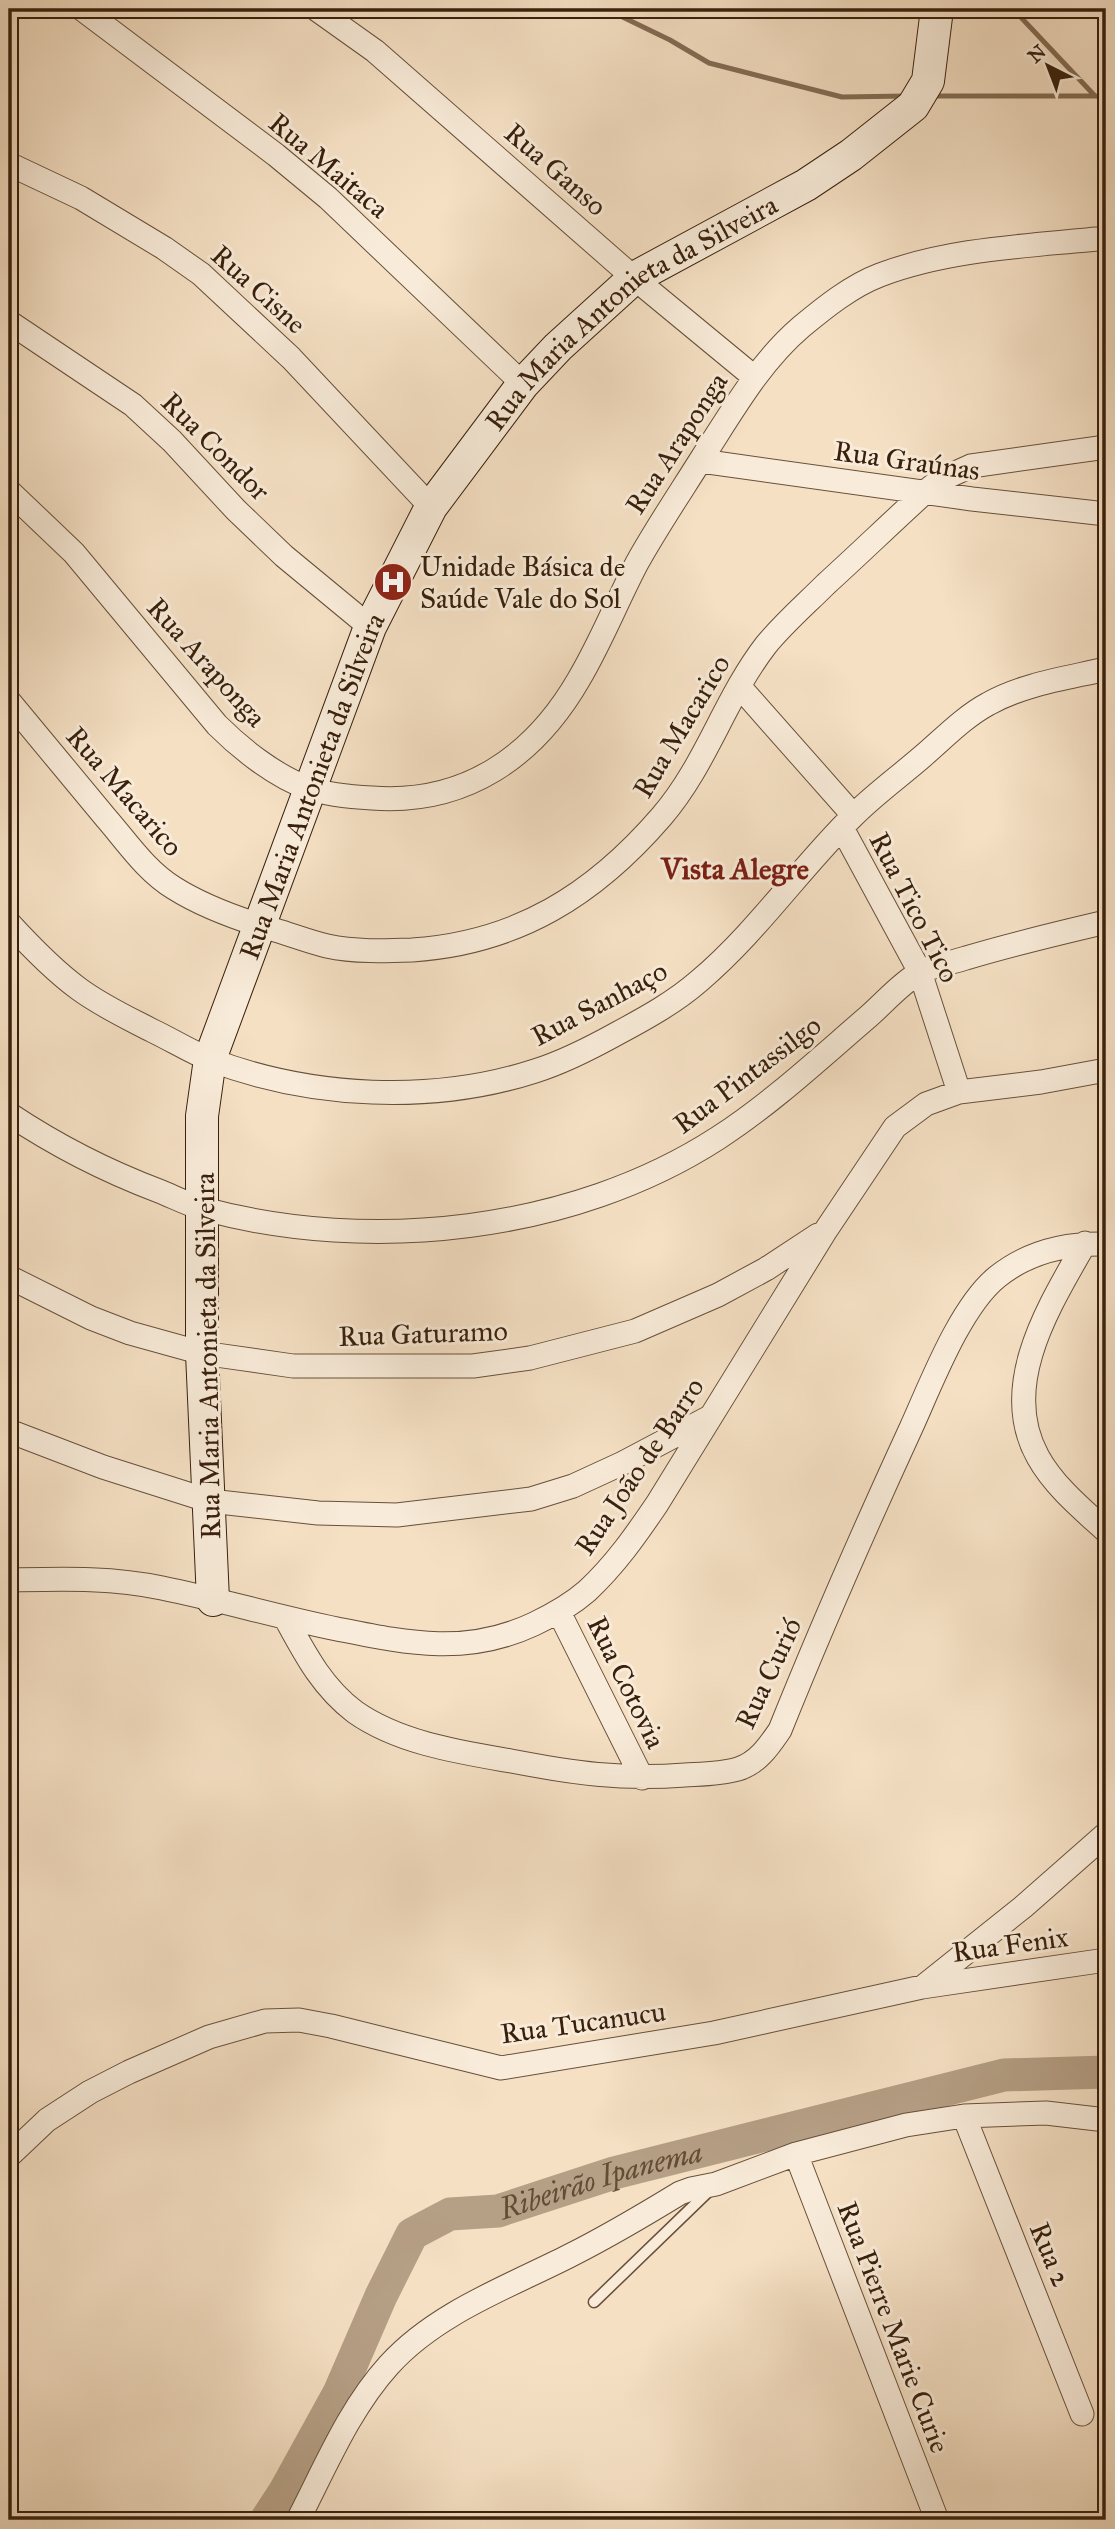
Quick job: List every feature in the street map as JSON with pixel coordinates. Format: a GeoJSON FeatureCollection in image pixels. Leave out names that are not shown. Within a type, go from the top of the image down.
{"type":"FeatureCollection","features":[{"type":"Feature","properties":{"kind":"street","name":"Rua Maitaca"},"geometry":{"type":"LineString","coordinates":[[82,9],[276,155],[328,198],[523,384]]}},
{"type":"Feature","properties":{"kind":"street","name":"Rua Ganso"},"geometry":{"type":"LineString","coordinates":[[316,9],[375,51],[634,278],[754,377]]}},
{"type":"Feature","properties":{"kind":"street","name":"Rua Maria Antonieta da Silveira"},"geometry":{"type":"LineString","coordinates":[[214,1600],[202,1353],[202,1116],[210,1059],[370,627],[431,507],[523,384],[583,323],[634,278],[806,185],[852,155],[920,94],[933,55],[937,9]]}},
{"type":"Feature","properties":{"kind":"street","name":"Rua Cisne"},"geometry":{"type":"LineString","coordinates":[[9,164],[81,198],[164,248],[201,274],[291,358],[431,507]]}},
{"type":"Feature","properties":{"kind":"street","name":"Rua Araponga"},"geometry":{"type":"LineString","coordinates":[[9,491],[75,553],[232,740],[269,766],[309,788],[348,796],[418,798],[458,789],[494,771],[527,747],[555,716],[580,678],[653,534],[754,377],[800,328],[845,293],[878,276],[927,261],[1106,238]]}},
{"type":"Feature","properties":{"kind":"street","name":"Rua Condor"},"geometry":{"type":"LineString","coordinates":[[9,322],[133,405],[172,441],[236,510],[284,556],[370,627]]}},
{"type":"Feature","properties":{"kind":"street","name":"Rua Macarico"},"geometry":{"type":"LineString","coordinates":[[9,701],[156,874],[186,894],[259,925],[328,946],[395,951],[462,944],[523,926],[588,887],[638,842],[662,817],[695,770],[739,686],[765,646],[780,628],[924,493],[955,472],[993,462],[1106,447]]}},
{"type":"Feature","properties":{"kind":"street","name":"Rua Graúnas"},"geometry":{"type":"LineString","coordinates":[[701,461],[924,493],[1106,513]]}},
{"type":"Feature","properties":{"kind":"street"},"geometry":{"type":"LineString","coordinates":[[972,499],[993,462]]}},
{"type":"Feature","properties":{"kind":"street","name":"Rua Sanhaço"},"geometry":{"type":"LineString","coordinates":[[9,923],[44,961],[79,989],[114,1011],[210,1059],[268,1077],[387,1093],[495,1082],[568,1059],[671,1002],[699,981],[731,951],[848,822],[961,723],[988,704],[1017,691],[1106,669]]}},
{"type":"Feature","properties":{"kind":"street","name":"Rua Tico Tico"},"geometry":{"type":"LineString","coordinates":[[739,686],[848,822],[920,972],[959,1092]]}},
{"type":"Feature","properties":{"kind":"street","name":"Rua Pintassilgo"},"geometry":{"type":"LineString","coordinates":[[9,1114],[77,1156],[203,1209],[319,1228],[382,1231],[443,1229],[504,1220],[572,1205],[649,1176],[719,1138],[789,1084],[920,972],[1026,940],[1106,922]]}},
{"type":"Feature","properties":{"kind":"street","name":"Rua João de Barro"},"geometry":{"type":"LineString","coordinates":[[9,1580],[105,1580],[153,1586],[286,1619],[424,1645],[493,1639],[521,1630],[559,1612],[586,1592],[628,1547],[826,1230],[895,1127],[926,1104],[959,1092],[1041,1082],[1106,1070]]}},
{"type":"Feature","properties":{"kind":"street","name":"Rua Gaturamo"},"geometry":{"type":"LineString","coordinates":[[9,1277],[91,1318],[130,1333],[202,1353],[293,1366],[473,1366],[530,1358],[625,1334],[668,1319],[739,1284],[826,1230]]}},
{"type":"Feature","properties":{"kind":"street"},"geometry":{"type":"LineString","coordinates":[[1096,1244],[1046,1313],[1031,1353],[1023,1389],[1025,1423],[1038,1457],[1054,1478],[1106,1531]]}},
{"type":"Feature","properties":{"kind":"street","name":"Rua Curió"},"geometry":{"type":"LineString","coordinates":[[286,1619],[325,1684],[357,1713],[417,1740],[559,1771],[642,1778],[740,1768],[754,1761],[767,1749],[780,1730],[846,1570],[930,1385],[968,1310],[996,1278],[1018,1262],[1046,1250],[1096,1244]]}},
{"type":"Feature","properties":{"kind":"street"},"geometry":{"type":"LineString","coordinates":[[9,1431],[103,1467],[210,1501],[318,1513],[397,1516],[531,1499],[573,1486],[623,1464],[711,1417]]}},
{"type":"Feature","properties":{"kind":"street","name":"Rua Cotovia"},"geometry":{"type":"LineString","coordinates":[[559,1612],[642,1778]]}},
{"type":"Feature","properties":{"kind":"street","name":"Rua Tucanucu"},"geometry":{"type":"LineString","coordinates":[[9,2156],[47,2120],[90,2092],[199,2041],[265,2021],[299,2020],[331,2026],[501,2068],[714,2033],[922,1987],[1023,1907],[1106,1834]]}},
{"type":"Feature","properties":{"kind":"street","name":"Rua Fenix"},"geometry":{"type":"LineString","coordinates":[[922,1987],[1106,1960]]}},
{"type":"Feature","properties":{"kind":"street"},"geometry":{"type":"LineString","coordinates":[[298,2520],[358,2408],[402,2351],[476,2301],[602,2239],[680,2193],[716,2184],[796,2154],[906,2125],[964,2116],[1046,2113],[1106,2120]]}},
{"type":"Feature","properties":{"kind":"street","name":"Rua 2"},"geometry":{"type":"LineString","coordinates":[[964,2116],[1082,2414]]}},
{"type":"Feature","properties":{"kind":"street","name":"Rua Pierre Marie Curie"},"geometry":{"type":"LineString","coordinates":[[796,2154],[937,2520]]}},
{"type":"Feature","properties":{"kind":"lane"},"geometry":{"type":"LineString","coordinates":[[594,2302],[716,2184]]}},
{"type":"Feature","properties":{"kind":"waterway"},"geometry":{"type":"LineString","coordinates":[[606,9],[670,40],[709,63],[842,97],[907,96]]}},
{"type":"Feature","properties":{"kind":"waterway"},"geometry":{"type":"LineString","coordinates":[[1013,9],[1095,96],[1106,97]]}},
{"type":"Feature","properties":{"kind":"waterway"},"geometry":{"type":"LineString","coordinates":[[930,96],[1095,96]]}},
{"type":"Feature","properties":{"kind":"waterway","name":"Ribeirão Ipanema"},"geometry":{"type":"LineString","coordinates":[[266,2520],[339,2393],[381,2296],[412,2234],[450,2214],[498,2211],[614,2173],[1004,2075],[1106,2072]]}},
{"type":"Feature","properties":{"kind":"place","name":"Unidade Básica de Saúde Vale do Sol"},"geometry":{"type":"Point","coordinates":[393,582]}},
{"type":"Feature","properties":{"kind":"district","name":"Vista Alegre"},"geometry":{"type":"Point","coordinates":[735,869]}}]}
